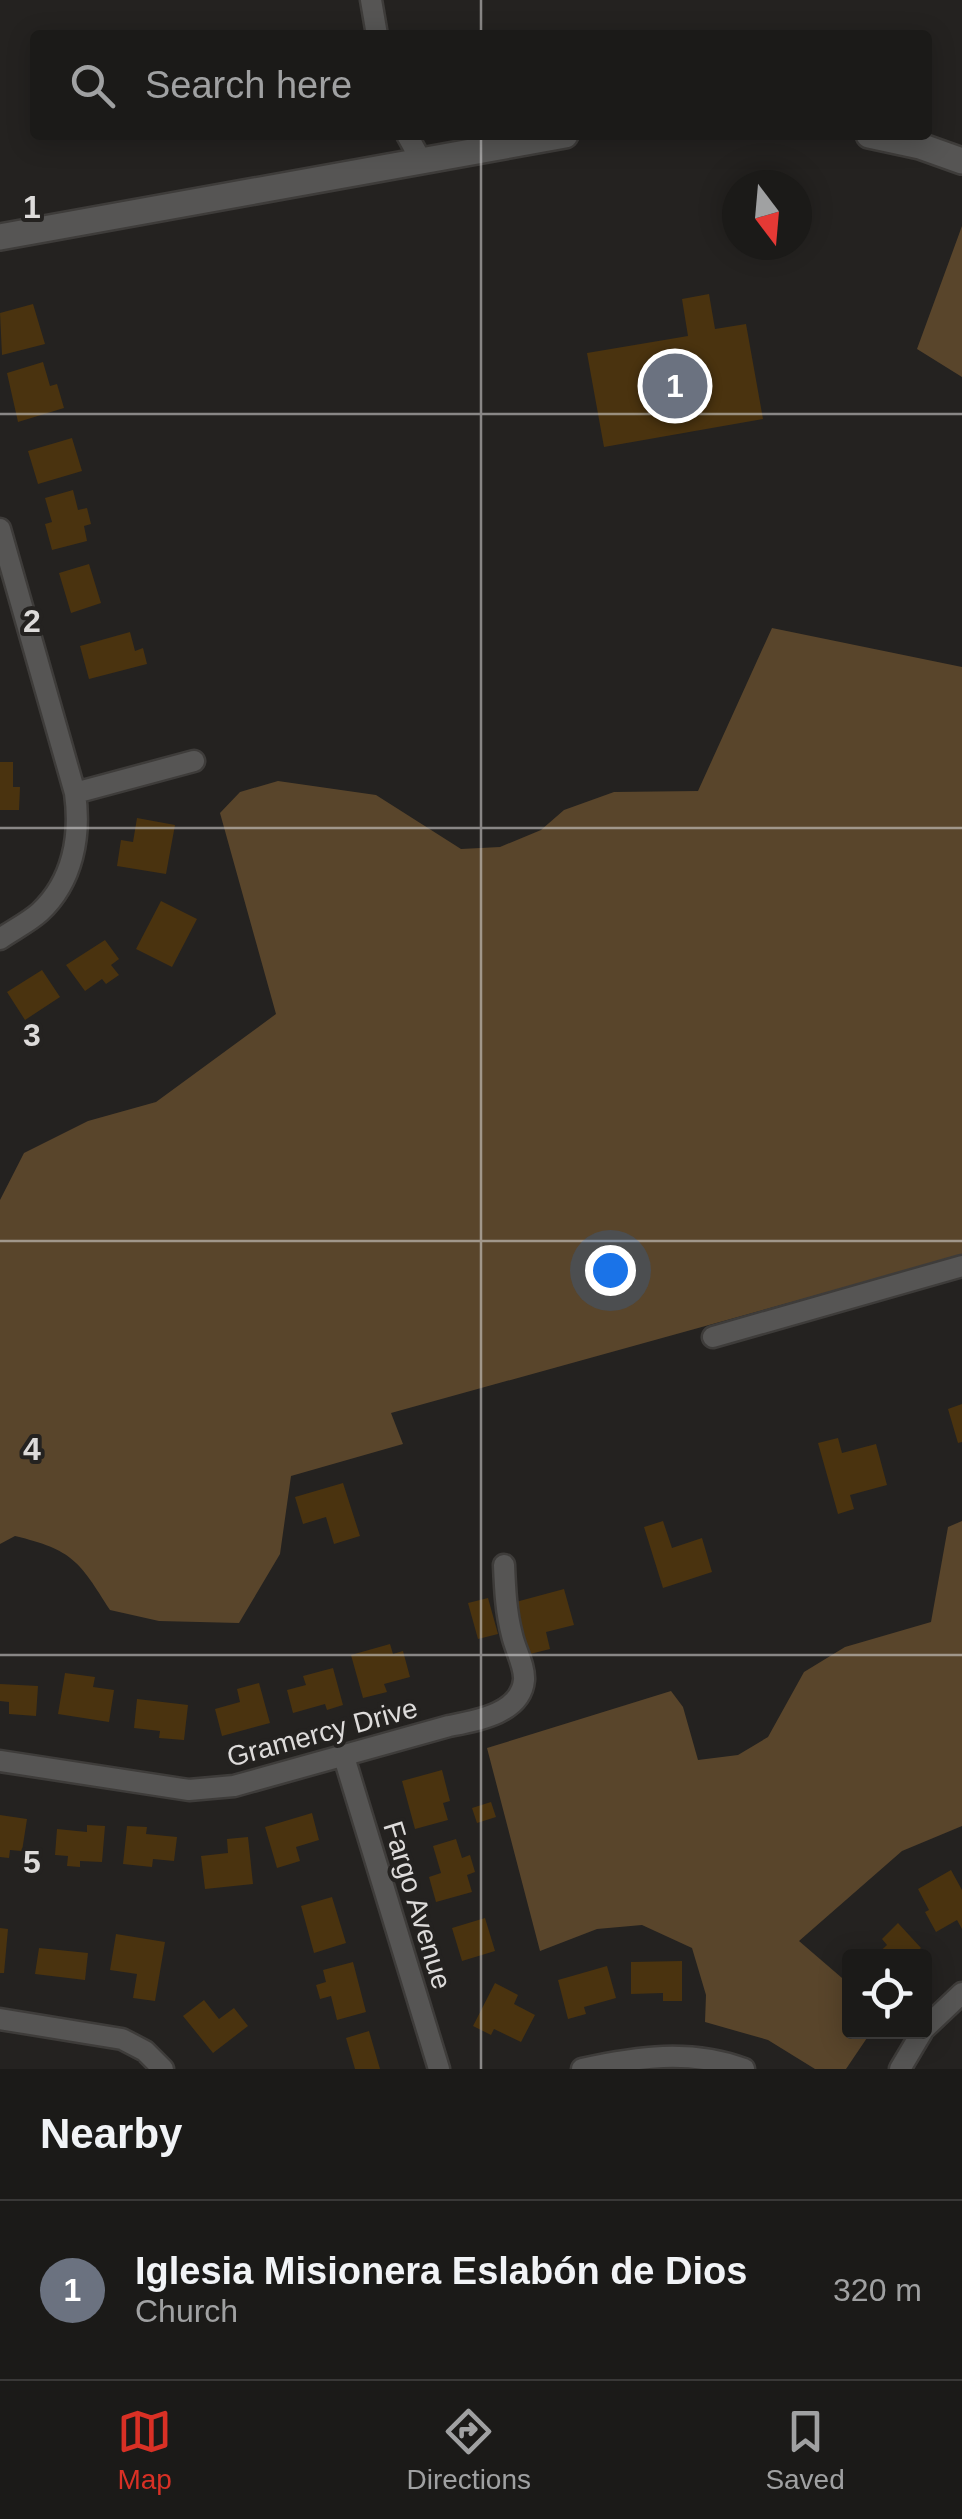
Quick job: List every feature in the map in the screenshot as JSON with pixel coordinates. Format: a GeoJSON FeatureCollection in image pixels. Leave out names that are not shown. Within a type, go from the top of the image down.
{"type":"FeatureCollection","features":[{"type":"Feature","properties":{"kind":"street"},"geometry":{"type":"LineString","coordinates":[[371,0],[377,30]]}},
{"type":"Feature","properties":{"kind":"street"},"geometry":{"type":"LineString","coordinates":[[410,140],[422,162]]}},
{"type":"Feature","properties":{"kind":"street"},"geometry":{"type":"LineString","coordinates":[[0,237],[539,140]]}},
{"type":"Feature","properties":{"kind":"street"},"geometry":{"type":"LineString","coordinates":[[892,140],[962,161]]}},
{"type":"Feature","properties":{"kind":"street"},"geometry":{"type":"LineString","coordinates":[[0,529],[78,814],[66,878],[40,912],[0,939]]}},
{"type":"Feature","properties":{"kind":"street"},"geometry":{"type":"LineString","coordinates":[[74,793],[194,762]]}},
{"type":"Feature","properties":{"kind":"street"},"geometry":{"type":"LineString","coordinates":[[713,1337],[962,1266]]}},
{"type":"Feature","properties":{"kind":"street","name":"Gramercy Drive"},"geometry":{"type":"LineString","coordinates":[[0,1761],[190,1790],[234,1786],[482,1720],[504,1709],[518,1696],[524,1680],[505,1602],[504,1565]]}},
{"type":"Feature","properties":{"kind":"street","name":"Fargo Avenue"},"geometry":{"type":"LineString","coordinates":[[344,1756],[440,2069]]}},
{"type":"Feature","properties":{"kind":"street"},"geometry":{"type":"LineString","coordinates":[[932,2022],[962,1994]]}},
{"type":"Feature","properties":{"kind":"street"},"geometry":{"type":"LineString","coordinates":[[0,2019],[122,2039],[144,2050],[163,2069]]}},
{"type":"Feature","properties":{"kind":"street"},"geometry":{"type":"LineString","coordinates":[[900,2069],[918,2039]]}},
{"type":"Feature","properties":{"kind":"street"},"geometry":{"type":"LineString","coordinates":[[582,2069],[634,2058],[684,2056],[724,2061],[744,2069]]}},
{"type":"Feature","properties":{"kind":"shaded area"},"geometry":{"type":"Polygon","coordinates":[[[962,226],[962,377],[917,349],[962,226]]]}},
{"type":"Feature","properties":{"kind":"shaded area"},"geometry":{"type":"Polygon","coordinates":[[[772,628],[962,667],[962,1255],[391,1413],[403,1444],[291,1476],[280,1554],[239,1623],[159,1621],[110,1610],[82,1569],[62,1553],[15,1536],[0,1544],[0,1200],[24,1153],[88,1121],[156,1102],[276,1014],[220,813],[240,792],[278,781],[376,795],[461,849],[500,847],[541,830],[564,810],[614,792],[698,791],[772,628]]]}},
{"type":"Feature","properties":{"kind":"shaded area"},"geometry":{"type":"Polygon","coordinates":[[[962,1521],[962,1826],[902,1851],[799,1941],[842,1978],[842,2039],[866,2039],[846,2069],[815,2069],[768,2040],[705,2022],[706,1995],[692,1948],[642,1925],[597,1929],[540,1951],[487,1748],[671,1691],[683,1707],[698,1760],[738,1755],[768,1737],[804,1672],[845,1647],[931,1622],[948,1527],[962,1521]]]}},
{"type":"Feature","properties":{"kind":"building"},"geometry":{"type":"Polygon","coordinates":[[[709,294],[715,329],[746,324],[763,419],[604,447],[587,353],[688,336],[682,299],[709,294]]]}},
{"type":"Feature","properties":{"kind":"building"},"geometry":{"type":"Polygon","coordinates":[[[33,304],[45,344],[2,355],[0,313],[33,304]]]}},
{"type":"Feature","properties":{"kind":"building"},"geometry":{"type":"Polygon","coordinates":[[[43,362],[50,386],[57,384],[64,408],[18,422],[7,373],[43,362]]]}},
{"type":"Feature","properties":{"kind":"building"},"geometry":{"type":"Polygon","coordinates":[[[72,438],[82,471],[38,484],[28,451],[72,438]]]}},
{"type":"Feature","properties":{"kind":"building"},"geometry":{"type":"Polygon","coordinates":[[[73,490],[78,510],[87,508],[91,524],[84,526],[87,541],[52,550],[45,524],[52,522],[45,498],[73,490]]]}},
{"type":"Feature","properties":{"kind":"building"},"geometry":{"type":"Polygon","coordinates":[[[89,564],[101,603],[71,613],[59,573],[89,564]]]}},
{"type":"Feature","properties":{"kind":"building"},"geometry":{"type":"Polygon","coordinates":[[[130,632],[135,651],[143,648],[147,664],[89,679],[80,646],[130,632]]]}},
{"type":"Feature","properties":{"kind":"building"},"geometry":{"type":"Polygon","coordinates":[[[0,762],[13,762],[13,787],[20,787],[19,810],[0,810],[0,762]]]}},
{"type":"Feature","properties":{"kind":"building"},"geometry":{"type":"Polygon","coordinates":[[[137,818],[175,825],[166,874],[117,866],[121,840],[133,842],[137,818]]]}},
{"type":"Feature","properties":{"kind":"building"},"geometry":{"type":"Polygon","coordinates":[[[161,901],[197,919],[172,967],[136,949],[161,901]]]}},
{"type":"Feature","properties":{"kind":"building"},"geometry":{"type":"Polygon","coordinates":[[[105,940],[119,959],[111,965],[119,975],[106,984],[102,979],[85,991],[66,965],[105,940]]]}},
{"type":"Feature","properties":{"kind":"building"},"geometry":{"type":"Polygon","coordinates":[[[42,970],[60,997],[25,1020],[7,992],[42,970]]]}},
{"type":"Feature","properties":{"kind":"building"},"geometry":{"type":"Polygon","coordinates":[[[962,1404],[962,1442],[958,1443],[948,1409],[962,1404]]]}},
{"type":"Feature","properties":{"kind":"building"},"geometry":{"type":"Polygon","coordinates":[[[838,1438],[842,1453],[876,1444],[887,1485],[850,1495],[854,1509],[838,1514],[818,1443],[838,1438]]]}},
{"type":"Feature","properties":{"kind":"building"},"geometry":{"type":"Polygon","coordinates":[[[343,1483],[360,1536],[334,1544],[326,1517],[303,1524],[295,1497],[343,1483]]]}},
{"type":"Feature","properties":{"kind":"building"},"geometry":{"type":"Polygon","coordinates":[[[663,1521],[672,1548],[702,1538],[712,1572],[663,1588],[644,1527],[663,1521]]]}},
{"type":"Feature","properties":{"kind":"building"},"geometry":{"type":"Polygon","coordinates":[[[564,1589],[574,1625],[546,1632],[550,1649],[526,1655],[512,1603],[564,1589]]]}},
{"type":"Feature","properties":{"kind":"building"},"geometry":{"type":"Polygon","coordinates":[[[488,1598],[498,1634],[478,1639],[468,1603],[488,1598]]]}},
{"type":"Feature","properties":{"kind":"building"},"geometry":{"type":"Polygon","coordinates":[[[390,1644],[393,1654],[403,1651],[410,1677],[384,1684],[387,1692],[363,1698],[351,1655],[390,1644]]]}},
{"type":"Feature","properties":{"kind":"building"},"geometry":{"type":"Polygon","coordinates":[[[333,1668],[343,1705],[327,1710],[325,1704],[293,1713],[287,1690],[306,1685],[303,1676],[333,1668]]]}},
{"type":"Feature","properties":{"kind":"building"},"geometry":{"type":"Polygon","coordinates":[[[65,1673],[95,1677],[93,1687],[114,1690],[109,1722],[58,1714],[65,1673]]]}},
{"type":"Feature","properties":{"kind":"building"},"geometry":{"type":"Polygon","coordinates":[[[259,1683],[270,1723],[222,1736],[215,1709],[240,1702],[237,1689],[259,1683]]]}},
{"type":"Feature","properties":{"kind":"building"},"geometry":{"type":"Polygon","coordinates":[[[0,1684],[38,1686],[36,1716],[9,1714],[9,1702],[0,1701],[0,1684]]]}},
{"type":"Feature","properties":{"kind":"building"},"geometry":{"type":"Polygon","coordinates":[[[137,1699],[188,1705],[184,1740],[159,1738],[160,1731],[134,1728],[137,1699]]]}},
{"type":"Feature","properties":{"kind":"building"},"geometry":{"type":"Polygon","coordinates":[[[442,1770],[450,1801],[443,1803],[448,1820],[415,1829],[402,1781],[442,1770]]]}},
{"type":"Feature","properties":{"kind":"building"},"geometry":{"type":"Polygon","coordinates":[[[491,1802],[496,1817],[477,1823],[472,1808],[491,1802]]]}},
{"type":"Feature","properties":{"kind":"building"},"geometry":{"type":"Polygon","coordinates":[[[312,1813],[319,1840],[296,1847],[300,1861],[277,1868],[265,1827],[312,1813]]]}},
{"type":"Feature","properties":{"kind":"building"},"geometry":{"type":"Polygon","coordinates":[[[0,1815],[27,1819],[22,1851],[10,1850],[9,1858],[0,1857],[0,1815]]]}},
{"type":"Feature","properties":{"kind":"building"},"geometry":{"type":"Polygon","coordinates":[[[87,1825],[105,1826],[102,1862],[80,1861],[80,1867],[67,1866],[68,1856],[55,1855],[57,1829],[87,1832],[87,1825]]]}},
{"type":"Feature","properties":{"kind":"building"},"geometry":{"type":"Polygon","coordinates":[[[127,1826],[147,1827],[146,1834],[177,1837],[174,1861],[153,1859],[152,1867],[123,1864],[127,1826]]]}},
{"type":"Feature","properties":{"kind":"building"},"geometry":{"type":"Polygon","coordinates":[[[248,1837],[253,1884],[205,1889],[201,1856],[228,1853],[227,1839],[248,1837]]]}},
{"type":"Feature","properties":{"kind":"building"},"geometry":{"type":"Polygon","coordinates":[[[456,1839],[462,1858],[470,1855],[475,1872],[467,1875],[472,1892],[436,1902],[429,1877],[441,1873],[433,1846],[456,1839]]]}},
{"type":"Feature","properties":{"kind":"building"},"geometry":{"type":"Polygon","coordinates":[[[951,1870],[962,1890],[962,1929],[957,1920],[936,1932],[918,1889],[951,1870]]]}},
{"type":"Feature","properties":{"kind":"building"},"geometry":{"type":"Polygon","coordinates":[[[332,1897],[346,1943],[314,1953],[301,1906],[332,1897]]]}},
{"type":"Feature","properties":{"kind":"building"},"geometry":{"type":"Polygon","coordinates":[[[485,1918],[495,1951],[462,1961],[452,1928],[485,1918]]]}},
{"type":"Feature","properties":{"kind":"building"},"geometry":{"type":"Polygon","coordinates":[[[898,1923],[921,1948],[883,1949],[887,1945],[882,1939],[898,1923]]]}},
{"type":"Feature","properties":{"kind":"building"},"geometry":{"type":"Polygon","coordinates":[[[0,1928],[8,1929],[4,1973],[0,1973],[0,1928]]]}},
{"type":"Feature","properties":{"kind":"building"},"geometry":{"type":"Polygon","coordinates":[[[116,1934],[165,1942],[155,2001],[133,1998],[137,1974],[110,1970],[116,1934]]]}},
{"type":"Feature","properties":{"kind":"building"},"geometry":{"type":"Polygon","coordinates":[[[39,1948],[88,1953],[85,1980],[35,1974],[39,1948]]]}},
{"type":"Feature","properties":{"kind":"building"},"geometry":{"type":"Polygon","coordinates":[[[682,1961],[682,2001],[663,2001],[663,1993],[631,1994],[631,1962],[682,1961]]]}},
{"type":"Feature","properties":{"kind":"building"},"geometry":{"type":"Polygon","coordinates":[[[353,1962],[366,2012],[337,2020],[331,1996],[320,1999],[316,1985],[326,1982],[323,1970],[353,1962]]]}},
{"type":"Feature","properties":{"kind":"building"},"geometry":{"type":"Polygon","coordinates":[[[607,1966],[616,1998],[584,2007],[586,2014],[568,2019],[558,1980],[607,1966]]]}},
{"type":"Feature","properties":{"kind":"building"},"geometry":{"type":"Polygon","coordinates":[[[495,1983],[518,1995],[514,2004],[535,2015],[521,2042],[494,2029],[491,2035],[473,2026],[495,1983]]]}},
{"type":"Feature","properties":{"kind":"building"},"geometry":{"type":"Polygon","coordinates":[[[204,2000],[219,2019],[234,2008],[248,2026],[213,2053],[183,2016],[204,2000]]]}},
{"type":"Feature","properties":{"kind":"building"},"geometry":{"type":"Polygon","coordinates":[[[369,2031],[380,2069],[355,2069],[346,2038],[369,2031]]]}},
{"type":"Feature","properties":{"kind":"place","name":"Iglesia Misionera Eslabón de Dios"},"geometry":{"type":"Point","coordinates":[675,386]}}]}
